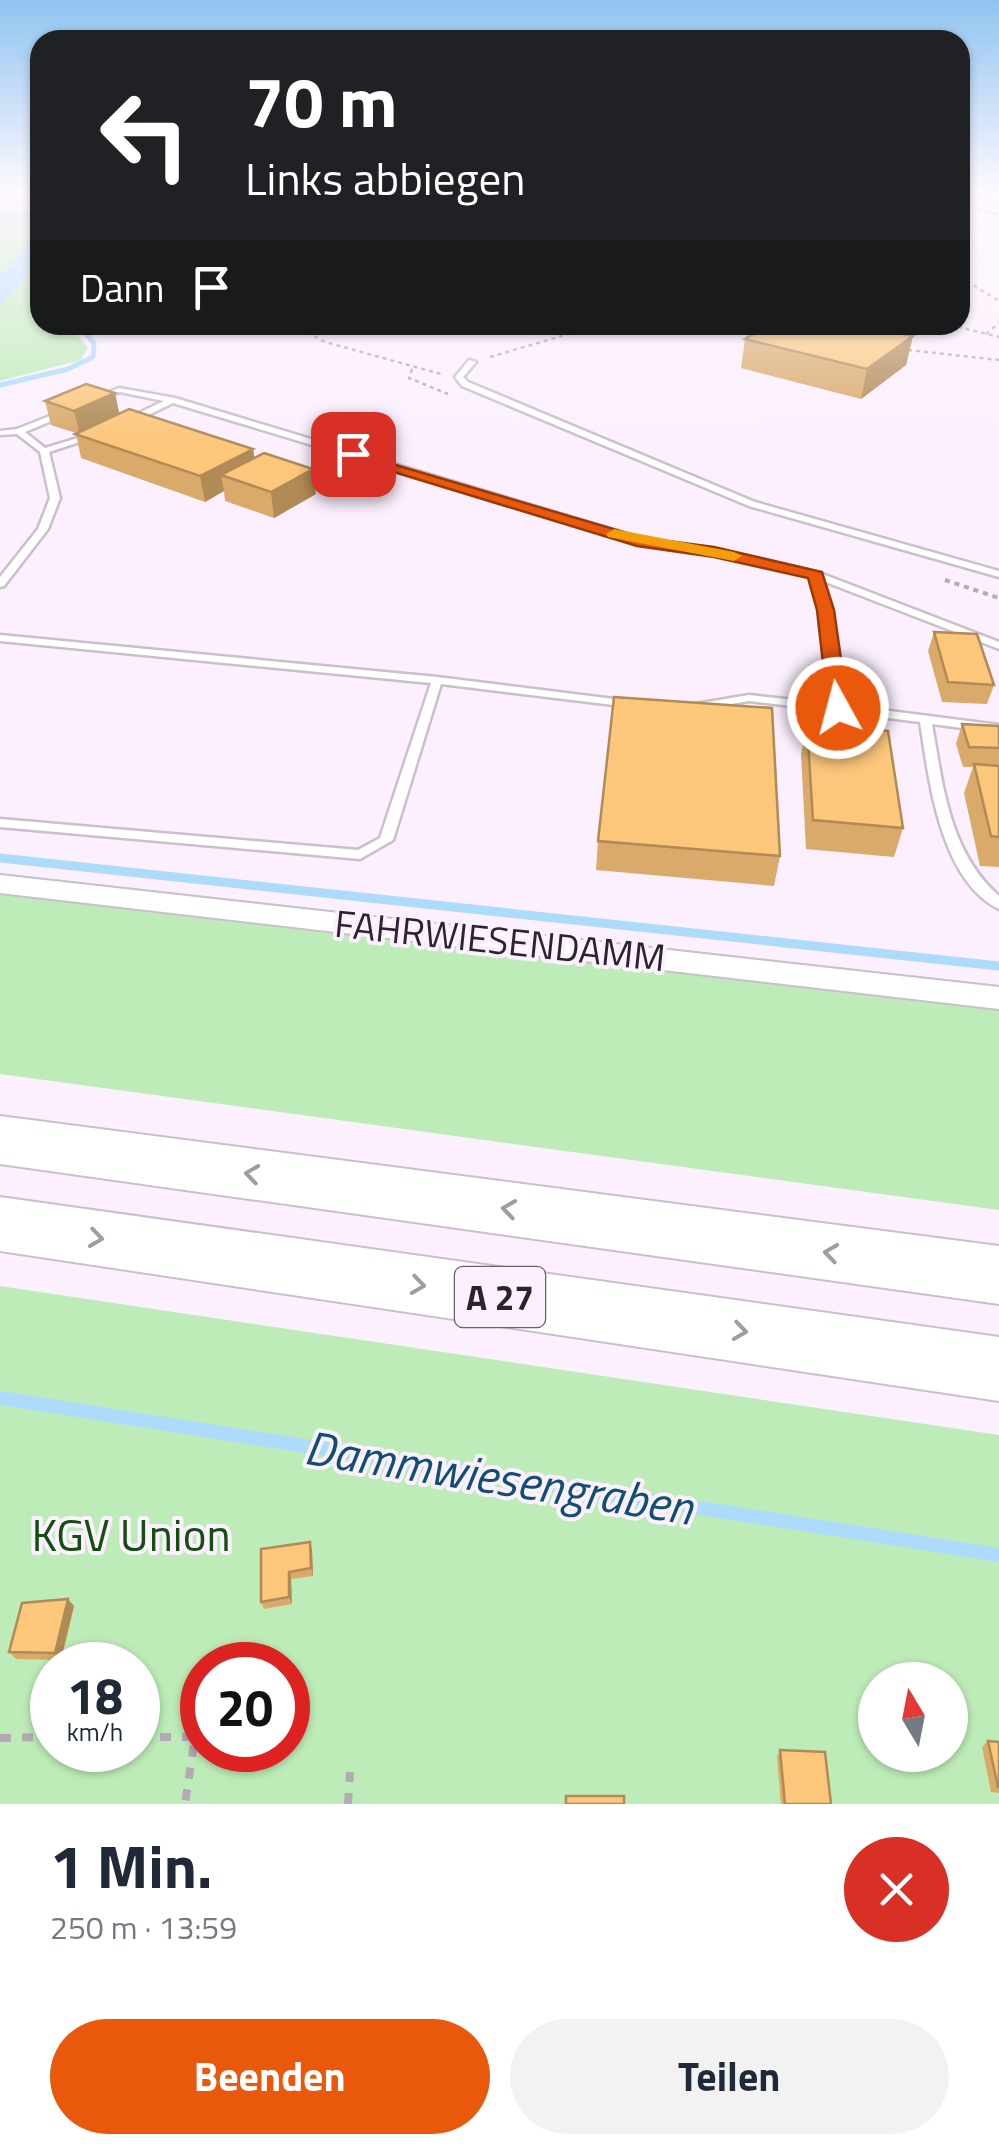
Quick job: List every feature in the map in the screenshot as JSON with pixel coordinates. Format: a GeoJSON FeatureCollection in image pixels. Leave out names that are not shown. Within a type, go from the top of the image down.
{"type":"FeatureCollection","features":[{"type":"Feature","properties":{"kind":"highway","name":"A 27"},"geometry":{"type":"LineString","coordinates":[[0,1140],[999,1275]]}},
{"type":"Feature","properties":{"kind":"highway","name":"A 27"},"geometry":{"type":"LineString","coordinates":[[0,1224],[999,1369]]}},
{"type":"Feature","properties":{"kind":"street","name":"FAHRWIESENDAMM"},"geometry":{"type":"LineString","coordinates":[[0,884],[999,998]]}},
{"type":"Feature","properties":{"kind":"lane"},"geometry":{"type":"LineString","coordinates":[[472,362],[459,377],[465,384],[752,504],[999,574]]}},
{"type":"Feature","properties":{"kind":"lane"},"geometry":{"type":"LineString","coordinates":[[86,404],[119,390],[172,400],[642,542],[714,552],[816,575],[999,646]]}},
{"type":"Feature","properties":{"kind":"lane"},"geometry":{"type":"LineString","coordinates":[[120,426],[172,400]]}},
{"type":"Feature","properties":{"kind":"lane"},"geometry":{"type":"LineString","coordinates":[[0,433],[19,431],[70,410]]}},
{"type":"Feature","properties":{"kind":"lane"},"geometry":{"type":"LineString","coordinates":[[0,584],[44,529],[55,498],[44,452],[19,431]]}},
{"type":"Feature","properties":{"kind":"lane"},"geometry":{"type":"LineString","coordinates":[[44,452],[102,434]]}},
{"type":"Feature","properties":{"kind":"lane"},"geometry":{"type":"LineString","coordinates":[[816,575],[826,610],[838,708]]}},
{"type":"Feature","properties":{"kind":"lane"},"geometry":{"type":"LineString","coordinates":[[0,638],[437,680],[641,705]]}},
{"type":"Feature","properties":{"kind":"lane"},"geometry":{"type":"LineString","coordinates":[[0,823],[360,855],[386,840],[437,680]]}},
{"type":"Feature","properties":{"kind":"lane"},"geometry":{"type":"LineString","coordinates":[[678,710],[749,698],[999,728]]}},
{"type":"Feature","properties":{"kind":"lane"},"geometry":{"type":"LineString","coordinates":[[926,722],[942,816],[965,868],[999,904]]}},
{"type":"Feature","properties":{"kind":"path"},"geometry":{"type":"LineString","coordinates":[[970,283],[999,301]]}},
{"type":"Feature","properties":{"kind":"path"},"geometry":{"type":"LineString","coordinates":[[986,334],[999,323]]}},
{"type":"Feature","properties":{"kind":"path"},"geometry":{"type":"LineString","coordinates":[[970,330],[999,337]]}},
{"type":"Feature","properties":{"kind":"path"},"geometry":{"type":"LineString","coordinates":[[312,335],[412,369],[459,377]]}},
{"type":"Feature","properties":{"kind":"path"},"geometry":{"type":"LineString","coordinates":[[472,362],[565,335]]}},
{"type":"Feature","properties":{"kind":"path"},"geometry":{"type":"LineString","coordinates":[[909,335],[902,350],[999,360]]}},
{"type":"Feature","properties":{"kind":"path"},"geometry":{"type":"LineString","coordinates":[[160,1737],[195,1737],[185,1804]]}},
{"type":"Feature","properties":{"kind":"path"},"geometry":{"type":"LineString","coordinates":[[0,1738],[30,1738]]}},
{"type":"Feature","properties":{"kind":"path"},"geometry":{"type":"LineString","coordinates":[[348,1804],[350,1772]]}},
{"type":"Feature","properties":{"kind":"green space"},"geometry":{"type":"Polygon","coordinates":[[[30,275],[30,335],[77,335],[88,348],[81,360],[0,381],[0,306],[30,275]]]}},
{"type":"Feature","properties":{"kind":"green space"},"geometry":{"type":"Polygon","coordinates":[[[0,873],[999,985],[999,1210],[0,1074],[0,873]]]}},
{"type":"Feature","properties":{"kind":"green space","name":"KGV Union"},"geometry":{"type":"Polygon","coordinates":[[[0,1286],[999,1435],[999,1804],[0,1804],[0,1286]]]}},
{"type":"Feature","properties":{"kind":"water"},"geometry":{"type":"Polygon","coordinates":[[[0,275],[27,275],[0,306],[0,275]]]}},
{"type":"Feature","properties":{"kind":"building"},"geometry":{"type":"Polygon","coordinates":[[[752,335],[913,336],[867,369],[745,339],[752,335]]]}},
{"type":"Feature","properties":{"kind":"building"},"geometry":{"type":"Polygon","coordinates":[[[86,384],[115,393],[74,411],[45,401],[86,384]]]}},
{"type":"Feature","properties":{"kind":"building"},"geometry":{"type":"Polygon","coordinates":[[[129,409],[253,449],[200,476],[75,434],[129,409]]]}},
{"type":"Feature","properties":{"kind":"building"},"geometry":{"type":"Polygon","coordinates":[[[264,453],[313,469],[271,492],[221,475],[264,453]]]}},
{"type":"Feature","properties":{"kind":"building"},"geometry":{"type":"Polygon","coordinates":[[[934,632],[977,634],[994,685],[948,682],[934,632]]]}},
{"type":"Feature","properties":{"kind":"building"},"geometry":{"type":"Polygon","coordinates":[[[614,697],[772,708],[780,856],[598,841],[614,697]]]}},
{"type":"Feature","properties":{"kind":"building"},"geometry":{"type":"Polygon","coordinates":[[[962,724],[999,726],[999,748],[969,747],[962,724]]]}},
{"type":"Feature","properties":{"kind":"building"},"geometry":{"type":"Polygon","coordinates":[[[807,725],[888,731],[903,828],[813,820],[807,725]]]}},
{"type":"Feature","properties":{"kind":"building"},"geometry":{"type":"Polygon","coordinates":[[[974,764],[999,766],[999,837],[991,836],[974,764]]]}},
{"type":"Feature","properties":{"kind":"building"},"geometry":{"type":"Polygon","coordinates":[[[310,1542],[311,1568],[289,1572],[289,1597],[261,1602],[261,1549],[310,1542]]]}},
{"type":"Feature","properties":{"kind":"building"},"geometry":{"type":"Polygon","coordinates":[[[68,1599],[58,1642],[30,1642],[30,1652],[9,1652],[22,1603],[68,1599]]]}},
{"type":"Feature","properties":{"kind":"building"},"geometry":{"type":"Polygon","coordinates":[[[988,1741],[999,1742],[999,1787],[998,1787],[988,1741]]]}},
{"type":"Feature","properties":{"kind":"building"},"geometry":{"type":"Polygon","coordinates":[[[780,1750],[825,1752],[831,1804],[785,1804],[780,1750]]]}},
{"type":"Feature","properties":{"kind":"building"},"geometry":{"type":"Polygon","coordinates":[[[566,1796],[624,1796],[624,1804],[566,1804],[566,1796]]]}},
{"type":"Feature","properties":{"kind":"waterway"},"geometry":{"type":"LineString","coordinates":[[0,385],[68,369],[93,357],[94,343],[87,335]]}},
{"type":"Feature","properties":{"kind":"waterway"},"geometry":{"type":"LineString","coordinates":[[0,858],[999,966]]}},
{"type":"Feature","properties":{"kind":"waterway","name":"Dammwiesengraben"},"geometry":{"type":"LineString","coordinates":[[0,1398],[999,1555]]}},
{"type":"Feature","properties":{"kind":"slow traffic"},"geometry":{"type":"LineString","coordinates":[[614,534],[734,556]]}},
{"type":"Feature","properties":{"kind":"route"},"geometry":{"type":"LineString","coordinates":[[353,454],[642,542],[714,552],[816,575],[826,610],[838,708]]}}]}
